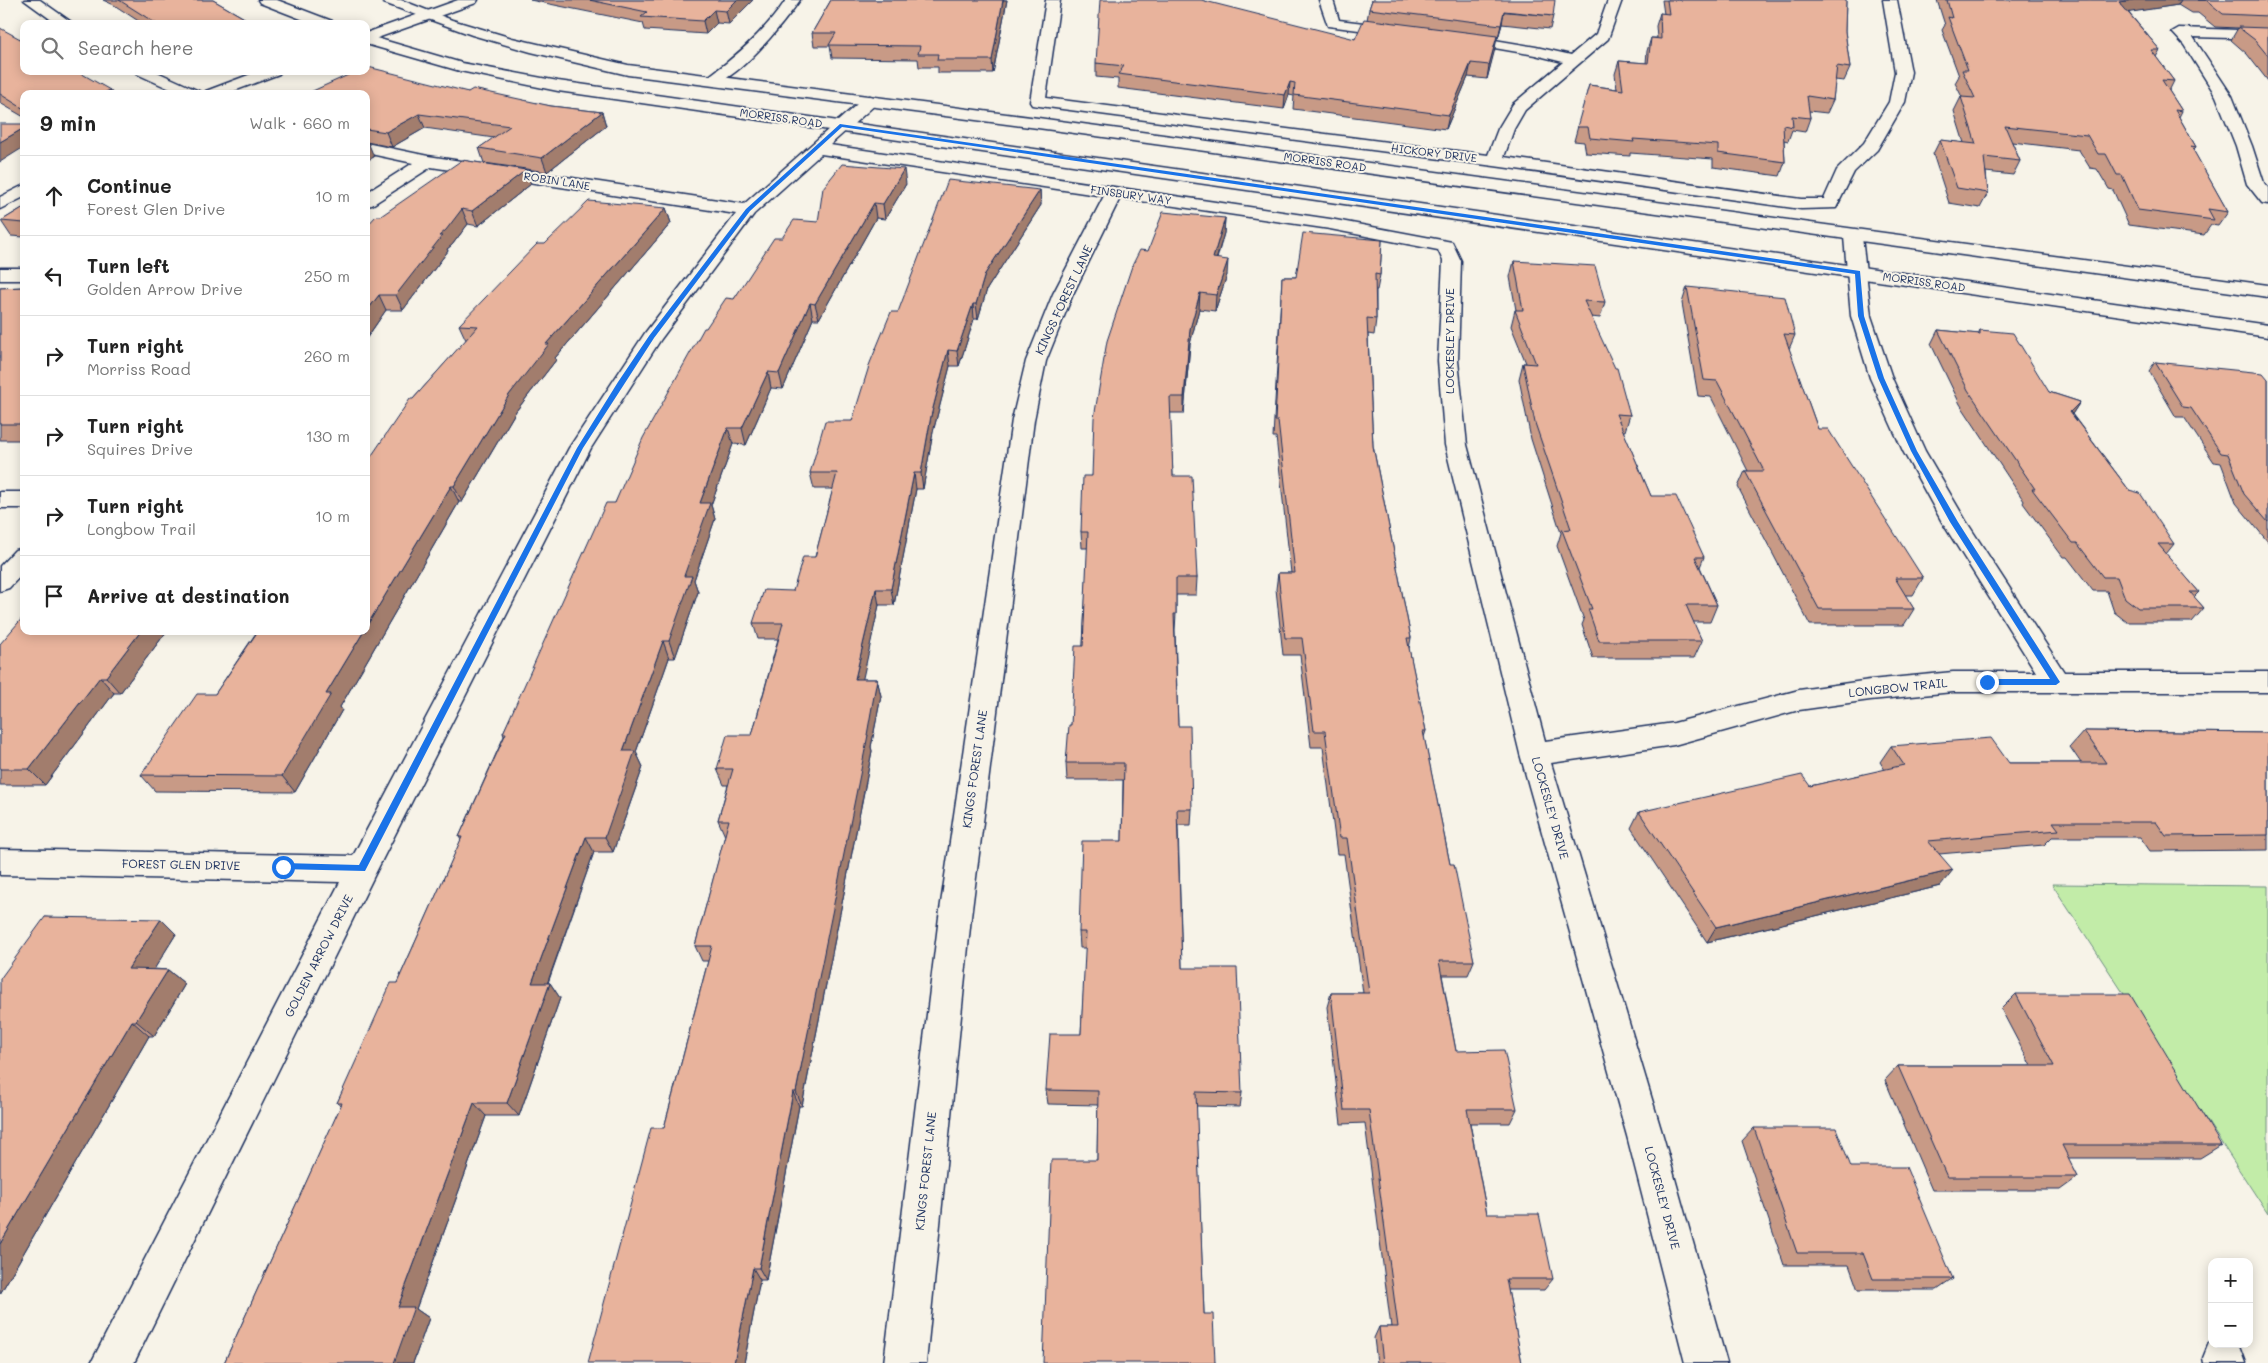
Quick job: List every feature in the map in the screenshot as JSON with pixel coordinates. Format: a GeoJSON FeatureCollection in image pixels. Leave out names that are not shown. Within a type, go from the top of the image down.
{"type":"FeatureCollection","features":[{"type":"Feature","properties":{"kind":"street"},"geometry":{"type":"LineString","coordinates":[[31,0],[62,20]]}},
{"type":"Feature","properties":{"kind":"street"},"geometry":{"type":"LineString","coordinates":[[266,0],[318,20]]}},
{"type":"Feature","properties":{"kind":"street","name":"MORRISS ROAD"},"geometry":{"type":"LineString","coordinates":[[389,0],[478,34],[550,53],[628,70],[1603,200],[1853,237],[2268,290]]}},
{"type":"Feature","properties":{"kind":"street"},"geometry":{"type":"LineString","coordinates":[[370,36],[471,0]]}},
{"type":"Feature","properties":{"kind":"street"},"geometry":{"type":"LineString","coordinates":[[713,80],[754,49],[780,22],[793,0]]}},
{"type":"Feature","properties":{"kind":"street","name":"HICKORY DRIVE"},"geometry":{"type":"LineString","coordinates":[[1053,0],[1038,102],[1494,161],[1801,204],[1830,204],[1846,170],[1871,146],[1897,102],[1903,72],[1890,0]]}},
{"type":"Feature","properties":{"kind":"street"},"geometry":{"type":"LineString","coordinates":[[1326,0],[1333,23],[1407,32]]}},
{"type":"Feature","properties":{"kind":"street"},"geometry":{"type":"LineString","coordinates":[[1494,161],[1506,129],[1519,107],[1603,36],[1615,0]]}},
{"type":"Feature","properties":{"kind":"street"},"geometry":{"type":"LineString","coordinates":[[2268,35],[2179,32],[2190,42],[2224,96],[2244,146],[2256,184],[2268,199]]}},
{"type":"Feature","properties":{"kind":"street"},"geometry":{"type":"LineString","coordinates":[[1448,36],[1528,49],[1575,61]]}},
{"type":"Feature","properties":{"kind":"street","name":"MORRISS ROAD"},"geometry":{"type":"LineString","coordinates":[[370,39],[460,68],[548,84],[2268,331]]}},
{"type":"Feature","properties":{"kind":"street"},"geometry":{"type":"LineString","coordinates":[[151,75],[185,90]]}},
{"type":"Feature","properties":{"kind":"street"},"geometry":{"type":"LineString","coordinates":[[222,90],[263,75]]}},
{"type":"Feature","properties":{"kind":"street","name":"GOLDEN ARROW DRIVE"},"geometry":{"type":"LineString","coordinates":[[112,1363],[362,869],[580,448],[652,337],[748,210],[870,101]]}},
{"type":"Feature","properties":{"kind":"street","name":"FINSBURY WAY"},"geometry":{"type":"LineString","coordinates":[[817,148],[1330,224],[1445,246]]}},
{"type":"Feature","properties":{"kind":"street","name":"ROBIN LANE"},"geometry":{"type":"LineString","coordinates":[[370,149],[428,161],[748,210]]}},
{"type":"Feature","properties":{"kind":"street"},"geometry":{"type":"LineString","coordinates":[[370,198],[428,161]]}},
{"type":"Feature","properties":{"kind":"street"},"geometry":{"type":"LineString","coordinates":[[0,204],[20,192]]}},
{"type":"Feature","properties":{"kind":"street","name":"KINGS FOREST LANE"},"geometry":{"type":"LineString","coordinates":[[905,1363],[955,917],[1023,420],[1036,361],[1063,294],[1114,193]]}},
{"type":"Feature","properties":{"kind":"street"},"geometry":{"type":"LineString","coordinates":[[1853,237],[1861,316],[1881,378],[1914,451],[1954,522],[2056,682]]}},
{"type":"Feature","properties":{"kind":"street","name":"LOCKESLEY DRIVE"},"geometry":{"type":"LineString","coordinates":[[1445,246],[1452,261],[1448,361],[1456,445],[1534,754],[1645,1136],[1706,1363]]}},
{"type":"Feature","properties":{"kind":"street"},"geometry":{"type":"LineString","coordinates":[[0,274],[20,274]]}},
{"type":"Feature","properties":{"kind":"street"},"geometry":{"type":"LineString","coordinates":[[0,500],[20,500]]}},
{"type":"Feature","properties":{"kind":"street"},"geometry":{"type":"LineString","coordinates":[[0,582],[20,560]]}},
{"type":"Feature","properties":{"kind":"street","name":"LONGBOW TRAIL"},"geometry":{"type":"LineString","coordinates":[[1534,754],[1674,734],[1799,700],[1870,690],[1953,682],[2268,682]]}},
{"type":"Feature","properties":{"kind":"street","name":"FOREST GLEN DRIVE"},"geometry":{"type":"LineString","coordinates":[[0,862],[362,869]]}},
{"type":"Feature","properties":{"kind":"green space"},"geometry":{"type":"Polygon","coordinates":[[[2052,884],[2268,886],[2268,1214],[2052,884]]]}},
{"type":"Feature","properties":{"kind":"building"},"geometry":{"type":"Polygon","coordinates":[[[119,0],[213,0],[246,19],[244,20],[151,20],[119,0]]]}},
{"type":"Feature","properties":{"kind":"building"},"geometry":{"type":"Polygon","coordinates":[[[589,0],[737,0],[726,11],[714,10],[703,21],[641,17],[647,12],[589,0]]]}},
{"type":"Feature","properties":{"kind":"building"},"geometry":{"type":"Polygon","coordinates":[[[831,0],[1003,0],[992,60],[937,60],[938,54],[918,54],[920,46],[829,45],[836,33],[812,33],[831,0]]]}},
{"type":"Feature","properties":{"kind":"building"},"geometry":{"type":"Polygon","coordinates":[[[1100,0],[1201,0],[1355,39],[1364,19],[1497,36],[1489,65],[1471,63],[1449,115],[1294,95],[1295,83],[1290,82],[1285,95],[1118,74],[1124,66],[1096,63],[1100,0]]]}},
{"type":"Feature","properties":{"kind":"building"},"geometry":{"type":"Polygon","coordinates":[[[1372,0],[1555,0],[1553,16],[1504,11],[1501,25],[1369,9],[1372,0]]]}},
{"type":"Feature","properties":{"kind":"building"},"geometry":{"type":"Polygon","coordinates":[[[1667,0],[1846,0],[1845,31],[1850,68],[1837,66],[1833,100],[1807,96],[1810,118],[1792,116],[1793,127],[1783,125],[1785,162],[1718,153],[1718,145],[1633,139],[1634,142],[1590,138],[1588,127],[1577,127],[1589,85],[1623,90],[1619,61],[1648,63],[1651,38],[1661,39],[1660,13],[1669,14],[1667,0]]]}},
{"type":"Feature","properties":{"kind":"building"},"geometry":{"type":"Polygon","coordinates":[[[1947,0],[2133,0],[2119,2],[2160,50],[2151,50],[2174,81],[2162,80],[2182,111],[2175,110],[2196,147],[2191,146],[2228,212],[2208,209],[2214,220],[2138,210],[2122,175],[2117,175],[2106,154],[2098,154],[2087,135],[2005,126],[2020,161],[1984,157],[1988,193],[1957,188],[1940,140],[1976,144],[1961,97],[1975,98],[1962,70],[1968,70],[1948,17],[1952,18],[1947,0]]]}},
{"type":"Feature","properties":{"kind":"building"},"geometry":{"type":"Polygon","coordinates":[[[2206,0],[2268,0],[2268,16],[2223,14],[2206,0]]]}},
{"type":"Feature","properties":{"kind":"building"},"geometry":{"type":"Polygon","coordinates":[[[2238,27],[2268,28],[2268,56],[2255,40],[2238,27]]]}},
{"type":"Feature","properties":{"kind":"building"},"geometry":{"type":"Polygon","coordinates":[[[0,28],[20,39],[20,75],[84,75],[110,90],[20,90],[20,106],[0,94],[0,28]]]}},
{"type":"Feature","properties":{"kind":"building"},"geometry":{"type":"Polygon","coordinates":[[[370,68],[468,92],[473,89],[551,106],[602,112],[542,158],[479,148],[510,126],[419,114],[386,132],[370,130],[370,90],[315,90],[348,75],[370,75],[370,68]]]}},
{"type":"Feature","properties":{"kind":"building"},"geometry":{"type":"Polygon","coordinates":[[[0,124],[20,124],[20,130],[0,142],[0,124]]]}},
{"type":"Feature","properties":{"kind":"building"},"geometry":{"type":"Polygon","coordinates":[[[462,160],[526,170],[472,211],[462,209],[439,236],[442,236],[396,295],[379,295],[370,307],[370,223],[376,216],[381,216],[462,160]]]}},
{"type":"Feature","properties":{"kind":"building"},"geometry":{"type":"Polygon","coordinates":[[[842,164],[904,169],[883,204],[874,203],[815,304],[810,303],[779,373],[768,372],[742,428],[728,428],[700,503],[710,503],[684,576],[692,576],[669,641],[663,641],[623,751],[635,751],[605,837],[586,837],[532,983],[550,983],[507,1103],[474,1103],[398,1307],[414,1307],[394,1363],[224,1363],[342,1103],[337,1103],[391,983],[397,983],[462,837],[459,837],[506,733],[503,733],[606,503],[615,503],[643,438],[704,328],[706,328],[726,298],[734,299],[774,238],[782,238],[794,220],[818,222],[823,188],[842,164]]]}},
{"type":"Feature","properties":{"kind":"building"},"geometry":{"type":"Polygon","coordinates":[[[948,180],[1040,190],[985,274],[976,304],[973,304],[957,351],[948,350],[931,416],[921,473],[914,473],[891,589],[876,589],[855,679],[877,679],[868,735],[796,1092],[793,1092],[759,1268],[753,1268],[734,1363],[588,1363],[651,1128],[664,1128],[712,946],[695,946],[729,820],[718,820],[733,769],[717,769],[727,735],[752,735],[783,623],[753,623],[764,590],[793,591],[803,557],[815,557],[837,473],[810,473],[825,421],[852,421],[870,363],[891,312],[898,312],[948,180]]]}},
{"type":"Feature","properties":{"kind":"building"},"geometry":{"type":"Polygon","coordinates":[[[589,201],[666,208],[546,344],[549,344],[509,395],[454,486],[451,486],[370,620],[370,458],[410,399],[413,399],[478,326],[459,325],[537,244],[545,244],[589,201]]]}},
{"type":"Feature","properties":{"kind":"building"},"geometry":{"type":"Polygon","coordinates":[[[20,209],[20,223],[1,221],[20,209]]]}},
{"type":"Feature","properties":{"kind":"building"},"geometry":{"type":"Polygon","coordinates":[[[1163,212],[1225,218],[1213,258],[1228,260],[1216,295],[1200,293],[1190,329],[1184,397],[1170,397],[1173,476],[1192,476],[1197,578],[1176,578],[1176,614],[1174,614],[1178,726],[1190,726],[1192,809],[1177,809],[1182,968],[1237,968],[1242,1093],[1196,1092],[1204,1314],[1213,1314],[1215,1363],[1043,1363],[1051,1160],[1097,1160],[1098,1091],[1046,1090],[1050,1034],[1081,1034],[1086,932],[1079,932],[1082,841],[1122,841],[1124,763],[1066,763],[1069,725],[1071,725],[1075,646],[1083,646],[1088,532],[1081,532],[1083,476],[1092,476],[1094,418],[1107,341],[1132,266],[1140,250],[1148,251],[1163,212]]]}},
{"type":"Feature","properties":{"kind":"building"},"geometry":{"type":"Polygon","coordinates":[[[1303,233],[1382,240],[1380,275],[1375,274],[1376,319],[1367,318],[1373,446],[1411,638],[1407,638],[1426,731],[1423,731],[1450,864],[1454,864],[1474,961],[1439,961],[1456,1051],[1504,1050],[1517,1109],[1467,1109],[1487,1214],[1539,1214],[1553,1279],[1506,1279],[1522,1363],[1383,1363],[1379,1327],[1398,1327],[1369,1110],[1344,1110],[1331,993],[1369,993],[1347,838],[1340,838],[1325,731],[1314,731],[1302,638],[1285,638],[1278,573],[1295,573],[1278,421],[1275,421],[1282,277],[1296,277],[1303,233]]]}},
{"type":"Feature","properties":{"kind":"building"},"geometry":{"type":"Polygon","coordinates":[[[1514,261],[1595,266],[1605,302],[1584,301],[1615,368],[1617,368],[1630,415],[1616,414],[1651,496],[1676,496],[1704,557],[1695,557],[1717,605],[1686,605],[1702,641],[1599,641],[1588,609],[1592,609],[1562,530],[1571,529],[1535,423],[1523,363],[1536,364],[1515,310],[1523,310],[1514,261]]]}},
{"type":"Feature","properties":{"kind":"building"},"geometry":{"type":"Polygon","coordinates":[[[20,287],[20,424],[0,424],[0,288],[20,287]]]}},
{"type":"Feature","properties":{"kind":"building"},"geometry":{"type":"Polygon","coordinates":[[[1687,287],[1785,297],[1795,335],[1784,334],[1818,429],[1828,429],[1923,578],[1895,578],[1914,609],[1819,609],[1745,471],[1764,471],[1717,381],[1704,380],[1687,287]]]}},
{"type":"Feature","properties":{"kind":"building"},"geometry":{"type":"Polygon","coordinates":[[[1938,330],[1980,334],[1980,330],[2013,333],[2049,392],[2080,402],[2070,412],[2129,490],[2140,493],[2174,544],[2158,544],[2199,592],[2190,592],[2204,608],[2138,608],[2125,598],[2117,577],[2103,577],[2077,543],[2073,543],[2032,489],[2035,489],[1968,390],[1938,330]]]}},
{"type":"Feature","properties":{"kind":"building"},"geometry":{"type":"Polygon","coordinates":[[[2155,362],[2263,373],[2268,379],[2268,522],[2244,494],[2228,454],[2221,453],[2191,408],[2183,407],[2155,362]]]}},
{"type":"Feature","properties":{"kind":"building"},"geometry":{"type":"Polygon","coordinates":[[[20,621],[20,635],[138,635],[106,677],[100,677],[29,769],[0,769],[0,644],[20,621]]]}},
{"type":"Feature","properties":{"kind":"building"},"geometry":{"type":"Polygon","coordinates":[[[255,635],[362,635],[326,694],[331,694],[282,776],[141,775],[197,694],[215,694],[255,635]]]}},
{"type":"Feature","properties":{"kind":"building"},"geometry":{"type":"Polygon","coordinates":[[[2084,731],[2268,733],[2268,835],[2166,836],[2156,822],[2053,822],[2059,830],[1928,841],[1953,870],[1716,927],[1639,812],[1802,775],[1810,786],[1904,765],[1891,746],[1991,738],[2009,763],[2106,763],[2084,731]]]}},
{"type":"Feature","properties":{"kind":"building"},"geometry":{"type":"Polygon","coordinates":[[[45,917],[161,919],[128,969],[168,970],[136,1021],[132,1021],[0,1244],[0,979],[45,917]]]}},
{"type":"Feature","properties":{"kind":"building"},"geometry":{"type":"Polygon","coordinates":[[[2016,994],[2130,994],[2221,1145],[2062,1145],[2078,1177],[1947,1177],[1898,1066],[2054,1066],[2016,994]]]}},
{"type":"Feature","properties":{"kind":"building"},"geometry":{"type":"Polygon","coordinates":[[[1754,1128],[1836,1128],[1851,1167],[1906,1167],[1953,1279],[1873,1279],[1863,1253],[1797,1253],[1754,1128]]]}},
{"type":"Feature","properties":{"kind":"route"},"geometry":{"type":"LineString","coordinates":[[283,867],[362,869],[580,448],[621,382],[652,337],[748,210],[840,126],[1858,272],[1861,316],[1881,378],[1914,451],[1954,522],[2056,682],[1987,682]]}}]}
